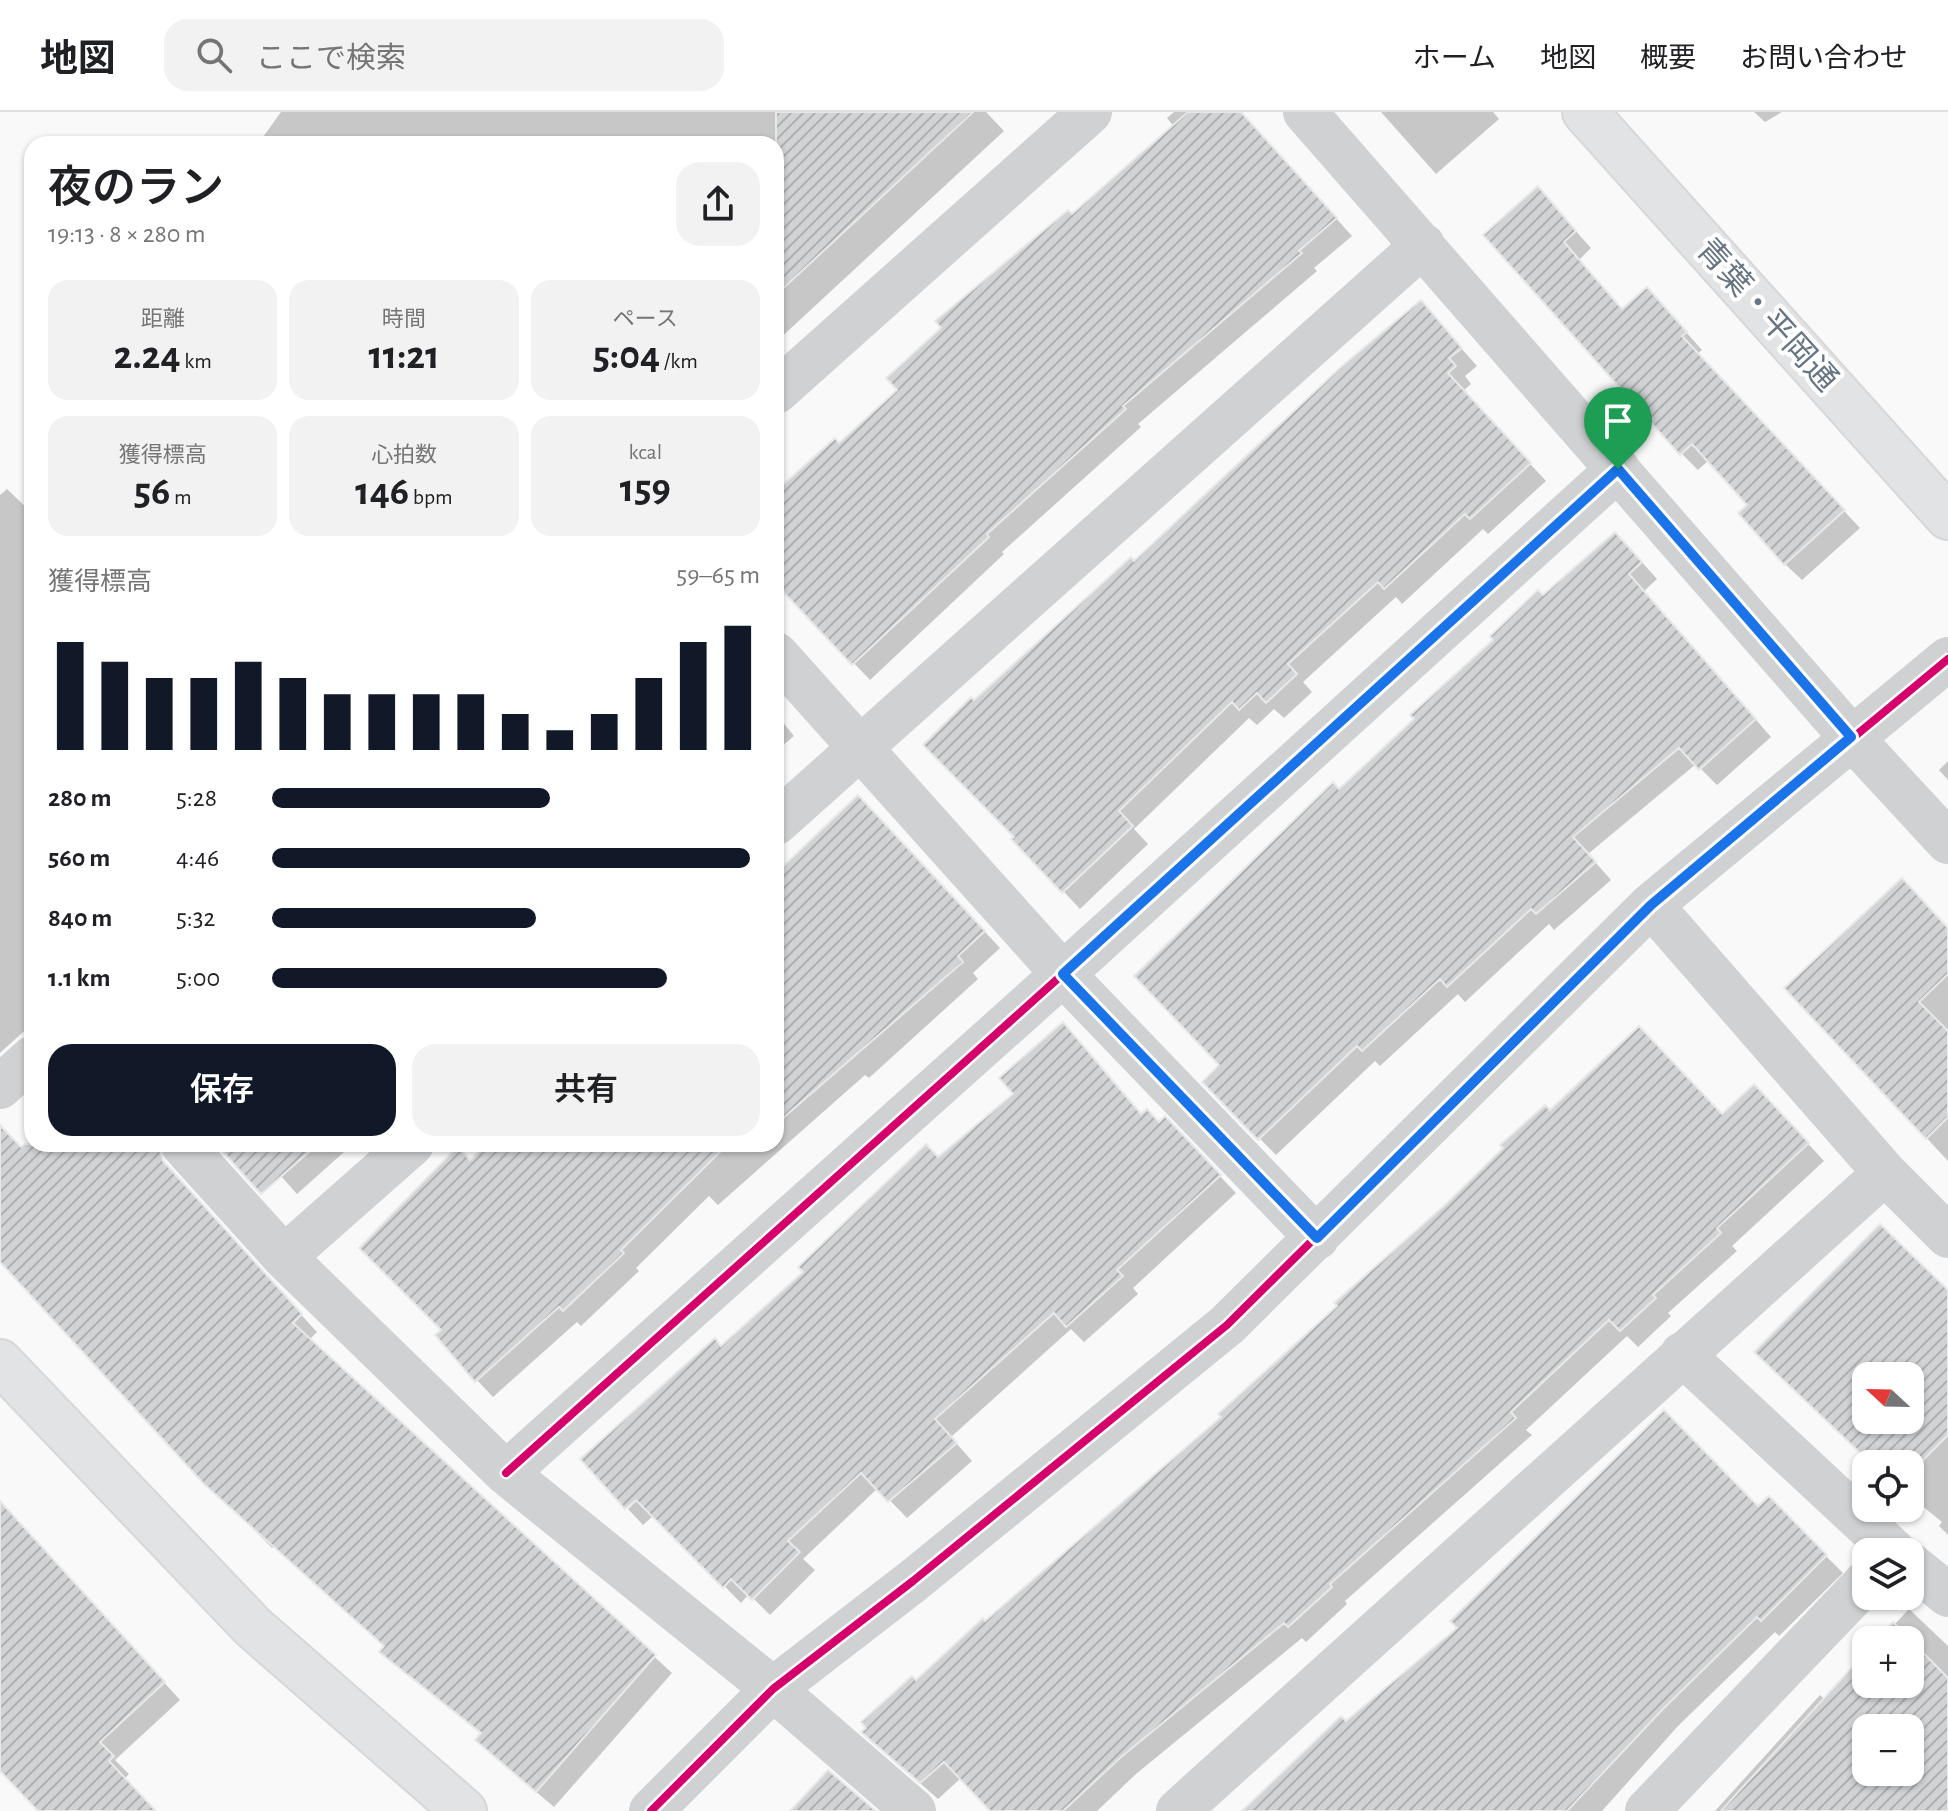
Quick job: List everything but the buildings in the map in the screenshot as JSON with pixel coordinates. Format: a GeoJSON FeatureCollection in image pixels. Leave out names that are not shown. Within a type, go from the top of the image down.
{"type":"FeatureCollection","features":[{"type":"Feature","properties":{"kind":"street"},"geometry":{"type":"LineString","coordinates":[[784,385],[1090,112]]}},
{"type":"Feature","properties":{"kind":"street"},"geometry":{"type":"LineString","coordinates":[[1305,112],[1851,737],[1948,842]]}},
{"type":"Feature","properties":{"kind":"street","name":"青葉・平岡通"},"geometry":{"type":"LineString","coordinates":[[1585,112],[1948,517]]}},
{"type":"Feature","properties":{"kind":"street"},"geometry":{"type":"LineString","coordinates":[[784,816],[1423,245]]}},
{"type":"Feature","properties":{"kind":"street"},"geometry":{"type":"LineString","coordinates":[[506,1473],[1063,974],[1618,469]]}},
{"type":"Feature","properties":{"kind":"street"},"geometry":{"type":"LineString","coordinates":[[651,1811],[773,1689],[913,1581],[1227,1325],[1651,905],[1948,659]]}},
{"type":"Feature","properties":{"kind":"street"},"geometry":{"type":"LineString","coordinates":[[784,663],[1063,974],[1317,1238]]}},
{"type":"Feature","properties":{"kind":"street"},"geometry":{"type":"LineString","coordinates":[[1651,905],[1885,1173],[1948,1236]]}},
{"type":"Feature","properties":{"kind":"street"},"geometry":{"type":"LineString","coordinates":[[0,1087],[24,1065]]}},
{"type":"Feature","properties":{"kind":"street"},"geometry":{"type":"LineString","coordinates":[[189,1152],[284,1257],[506,1473],[773,1689],[914,1811]]}},
{"type":"Feature","properties":{"kind":"street"},"geometry":{"type":"LineString","coordinates":[[284,1257],[403,1152]]}},
{"type":"Feature","properties":{"kind":"street"},"geometry":{"type":"LineString","coordinates":[[1178,1811],[1885,1173]]}},
{"type":"Feature","properties":{"kind":"street"},"geometry":{"type":"LineString","coordinates":[[1682,1354],[1880,1538]]}},
{"type":"Feature","properties":{"kind":"street"},"geometry":{"type":"LineString","coordinates":[[0,1362],[253,1627],[464,1811]]}},
{"type":"Feature","properties":{"kind":"street"},"geometry":{"type":"LineString","coordinates":[[1924,1575],[1948,1595]]}},
{"type":"Feature","properties":{"kind":"street"},"geometry":{"type":"LineString","coordinates":[[1647,1811],[1852,1597]]}},
{"type":"Feature","properties":{"kind":"cycle path"},"geometry":{"type":"LineString","coordinates":[[506,1473],[1063,974],[1618,469]]}},
{"type":"Feature","properties":{"kind":"cycle path"},"geometry":{"type":"LineString","coordinates":[[651,1811],[773,1689],[913,1581],[1227,1325],[1651,905],[1948,659]]}},
{"type":"Feature","properties":{"kind":"route"},"geometry":{"type":"LineString","coordinates":[[1618,469],[1851,737],[1651,905],[1317,1238],[1063,974],[1618,469]]}}]}
